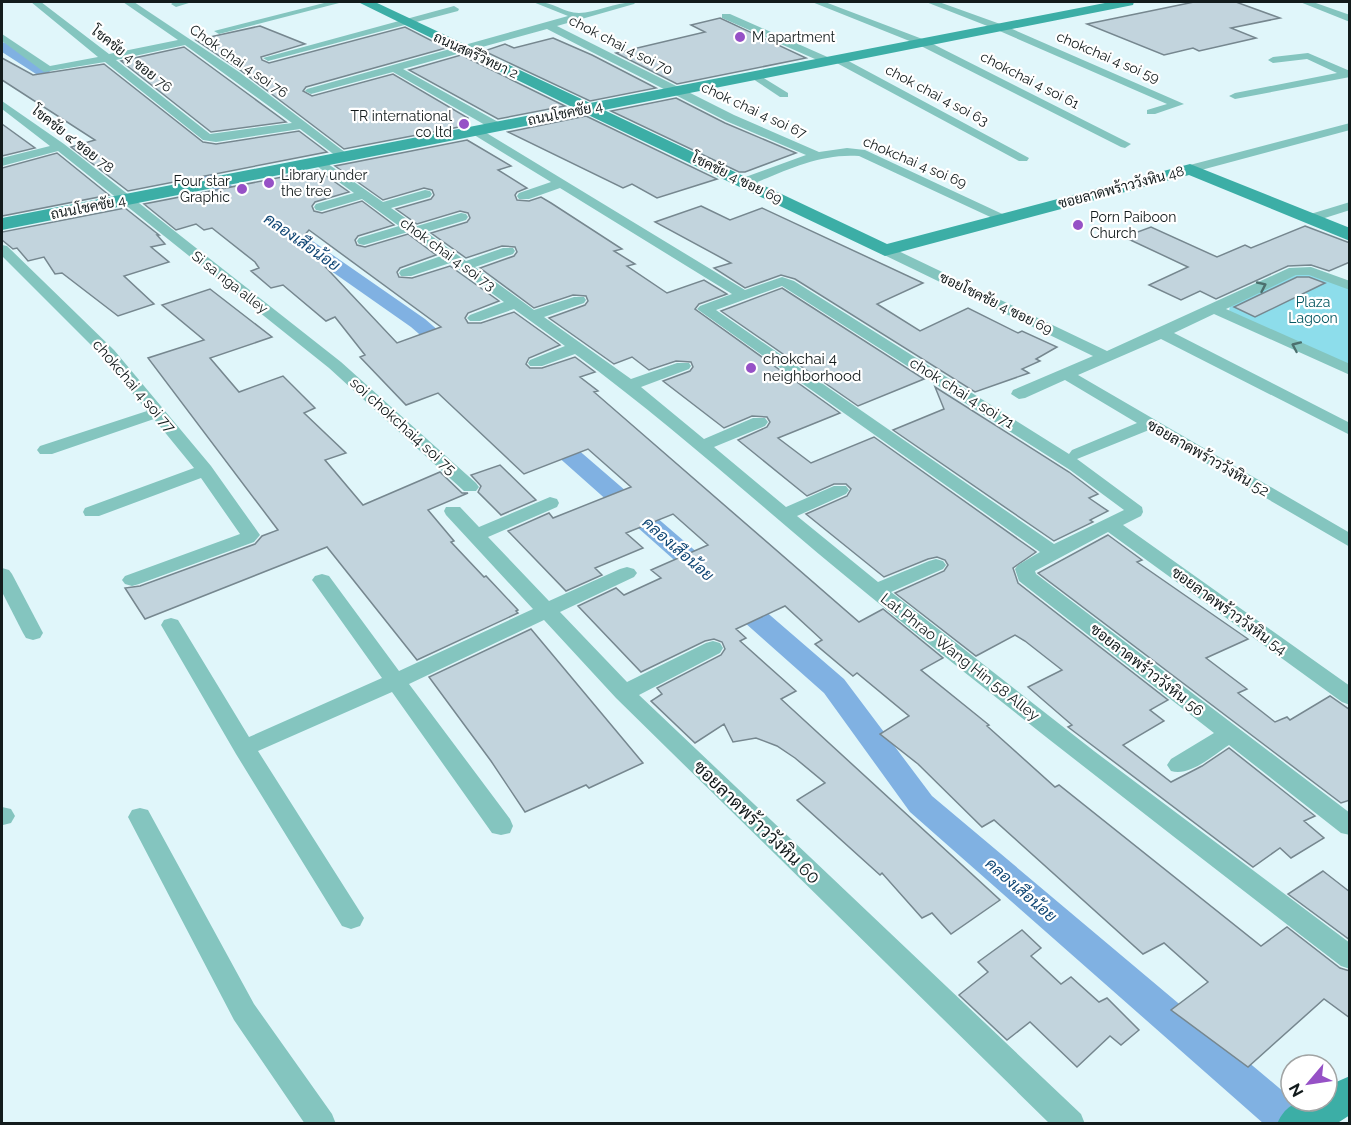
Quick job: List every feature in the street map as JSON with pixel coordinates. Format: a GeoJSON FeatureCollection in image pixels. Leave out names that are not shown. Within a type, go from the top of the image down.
{"type":"FeatureCollection","features":[{"type":"Feature","properties":{"kind":"street","name":"โชคชัย 4 ซอย 76"},"geometry":{"type":"LineString","coordinates":[[36,2],[211,138],[302,125]]}},
{"type":"Feature","properties":{"kind":"street","name":"Chok chai 4 soi 76"},"geometry":{"type":"LineString","coordinates":[[128,2],[235,74],[344,156]]}},
{"type":"Feature","properties":{"kind":"street"},"geometry":{"type":"LineString","coordinates":[[219,31],[338,2]]}},
{"type":"Feature","properties":{"kind":"street","name":"ถนนสตรีวิทยา 2"},"geometry":{"type":"LineString","coordinates":[[365,2],[588,108]]}},
{"type":"Feature","properties":{"kind":"street"},"geometry":{"type":"LineString","coordinates":[[538,2],[579,17]]}},
{"type":"Feature","properties":{"kind":"street"},"geometry":{"type":"LineString","coordinates":[[311,91],[550,26],[624,2]]}},
{"type":"Feature","properties":{"kind":"street","name":"chokchai 4 soi 61"},"geometry":{"type":"LineString","coordinates":[[817,2],[921,42],[1125,144]]}},
{"type":"Feature","properties":{"kind":"street"},"geometry":{"type":"LineString","coordinates":[[931,2],[999,27]]}},
{"type":"Feature","properties":{"kind":"street","name":"ถนนโชคชัย 4"},"geometry":{"type":"LineString","coordinates":[[2,224],[1128,2]]}},
{"type":"Feature","properties":{"kind":"street"},"geometry":{"type":"LineString","coordinates":[[1305,2],[1350,19]]}},
{"type":"Feature","properties":{"kind":"street"},"geometry":{"type":"LineString","coordinates":[[268,58],[454,9]]}},
{"type":"Feature","properties":{"kind":"street","name":"chok chai 4 soi 63"},"geometry":{"type":"LineString","coordinates":[[726,16],[832,60],[1023,158]]}},
{"type":"Feature","properties":{"kind":"street","name":"chok chai 4 soi 70"},"geometry":{"type":"LineString","coordinates":[[550,26],[678,90]]}},
{"type":"Feature","properties":{"kind":"street","name":"chokchai 4 soi 59"},"geometry":{"type":"LineString","coordinates":[[999,27],[1178,104],[1151,112]]}},
{"type":"Feature","properties":{"kind":"street"},"geometry":{"type":"LineString","coordinates":[[2,37],[48,70],[186,42]]}},
{"type":"Feature","properties":{"kind":"street"},"geometry":{"type":"LineString","coordinates":[[1273,60],[1308,56],[1349,74]]}},
{"type":"Feature","properties":{"kind":"street"},"geometry":{"type":"LineString","coordinates":[[394,68],[496,126]]}},
{"type":"Feature","properties":{"kind":"street"},"geometry":{"type":"LineString","coordinates":[[1235,96],[1349,74]]}},
{"type":"Feature","properties":{"kind":"street"},"geometry":{"type":"LineString","coordinates":[[754,75],[784,95]]}},
{"type":"Feature","properties":{"kind":"street","name":"chok chai 4 soi 67"},"geometry":{"type":"LineString","coordinates":[[678,90],[730,118],[819,156]]}},
{"type":"Feature","properties":{"kind":"street","name":"โชคชัย 4 ซอย 69"},"geometry":{"type":"LineString","coordinates":[[588,108],[885,250]]}},
{"type":"Feature","properties":{"kind":"street","name":"โชคชัย ๔ ซอย 78"},"geometry":{"type":"LineString","coordinates":[[5,109],[60,147],[124,199]]}},
{"type":"Feature","properties":{"kind":"street"},"geometry":{"type":"LineString","coordinates":[[1190,169],[1350,126]]}},
{"type":"Feature","properties":{"kind":"street"},"geometry":{"type":"LineString","coordinates":[[475,130],[743,295]]}},
{"type":"Feature","properties":{"kind":"street"},"geometry":{"type":"LineString","coordinates":[[2,162],[60,147]]}},
{"type":"Feature","properties":{"kind":"street","name":"chokchai 4 soi 69"},"geometry":{"type":"LineString","coordinates":[[745,182],[837,151],[861,153],[1004,218]]}},
{"type":"Feature","properties":{"kind":"street","name":"chok chai 4 soi 73"},"geometry":{"type":"LineString","coordinates":[[318,161],[577,347]]}},
{"type":"Feature","properties":{"kind":"street","name":"ซอยลาดพร้าววังหิน 48"},"geometry":{"type":"LineString","coordinates":[[885,250],[1190,169],[1350,235]]}},
{"type":"Feature","properties":{"kind":"street"},"geometry":{"type":"LineString","coordinates":[[524,196],[561,183]]}},
{"type":"Feature","properties":{"kind":"street"},"geometry":{"type":"LineString","coordinates":[[321,207],[364,194]]}},
{"type":"Feature","properties":{"kind":"street"},"geometry":{"type":"LineString","coordinates":[[382,207],[425,194]]}},
{"type":"Feature","properties":{"kind":"street","name":"Si sa nga alley"},"geometry":{"type":"LineString","coordinates":[[124,199],[335,365]]}},
{"type":"Feature","properties":{"kind":"street"},"geometry":{"type":"LineString","coordinates":[[1309,219],[1350,206]]}},
{"type":"Feature","properties":{"kind":"street"},"geometry":{"type":"LineString","coordinates":[[364,241],[462,217]]}},
{"type":"Feature","properties":{"kind":"street","name":"chokchai 4 soi 77"},"geometry":{"type":"LineString","coordinates":[[2,249],[108,353],[159,412],[205,470],[250,536],[132,580]]}},
{"type":"Feature","properties":{"kind":"street","name":"ซอยโชคชัย 4 ซอย 69"},"geometry":{"type":"LineString","coordinates":[[885,250],[1107,357]]}},
{"type":"Feature","properties":{"kind":"street"},"geometry":{"type":"LineString","coordinates":[[406,273],[508,251]]}},
{"type":"Feature","properties":{"kind":"street"},"geometry":{"type":"LineString","coordinates":[[1019,394],[1162,333],[1294,271],[1311,271],[1350,286]]}},
{"type":"Feature","properties":{"kind":"street","name":"chok chai 4 soi 71"},"geometry":{"type":"LineString","coordinates":[[743,295],[782,281],[788,283],[1076,466],[1133,507]]}},
{"type":"Feature","properties":{"kind":"street"},"geometry":{"type":"LineString","coordinates":[[743,295],[705,309],[1053,552]]}},
{"type":"Feature","properties":{"kind":"street"},"geometry":{"type":"LineString","coordinates":[[535,315],[579,300]]}},
{"type":"Feature","properties":{"kind":"street"},"geometry":{"type":"LineString","coordinates":[[475,318],[517,303]]}},
{"type":"Feature","properties":{"kind":"street"},"geometry":{"type":"LineString","coordinates":[[1214,309],[1350,370]]}},
{"type":"Feature","properties":{"kind":"street"},"geometry":{"type":"LineString","coordinates":[[1162,333],[1350,430]]}},
{"type":"Feature","properties":{"kind":"street"},"geometry":{"type":"LineString","coordinates":[[536,363],[577,347]]}},
{"type":"Feature","properties":{"kind":"street","name":"Lat Phrao Wang Hin 58 Alley"},"geometry":{"type":"LineString","coordinates":[[577,347],[628,386],[876,591],[1086,757],[1350,958]]}},
{"type":"Feature","properties":{"kind":"street","name":"soi chokchai4 soi 75"},"geometry":{"type":"LineString","coordinates":[[335,365],[470,487]]}},
{"type":"Feature","properties":{"kind":"street"},"geometry":{"type":"LineString","coordinates":[[628,386],[682,366]]}},
{"type":"Feature","properties":{"kind":"street","name":"ซอยลาดพร้าววังหิน 52"},"geometry":{"type":"LineString","coordinates":[[1067,375],[1350,541]]}},
{"type":"Feature","properties":{"kind":"street"},"geometry":{"type":"LineString","coordinates":[[46,450],[159,412]]}},
{"type":"Feature","properties":{"kind":"street"},"geometry":{"type":"LineString","coordinates":[[701,446],[759,422]]}},
{"type":"Feature","properties":{"kind":"street"},"geometry":{"type":"LineString","coordinates":[[1078,454],[1150,424]]}},
{"type":"Feature","properties":{"kind":"street"},"geometry":{"type":"LineString","coordinates":[[92,512],[205,470]]}},
{"type":"Feature","properties":{"kind":"street"},"geometry":{"type":"LineString","coordinates":[[783,514],[840,490]]}},
{"type":"Feature","properties":{"kind":"street"},"geometry":{"type":"LineString","coordinates":[[477,535],[549,503]]}},
{"type":"Feature","properties":{"kind":"street","name":"ซอยลาดพร้าววังหิน 56"},"geometry":{"type":"LineString","coordinates":[[1133,507],[1134,512],[1053,552],[1025,569],[1026,577],[1350,826]]}},
{"type":"Feature","properties":{"kind":"street","name":"ซอยลาดพร้าววังหิน 60"},"geometry":{"type":"LineString","coordinates":[[453,511],[624,693],[1071,1124]]}},
{"type":"Feature","properties":{"kind":"street","name":"ซอยลาดพร้าววังหิน 54"},"geometry":{"type":"LineString","coordinates":[[1108,524],[1350,697]]}},
{"type":"Feature","properties":{"kind":"street"},"geometry":{"type":"LineString","coordinates":[[876,591],[936,565]]}},
{"type":"Feature","properties":{"kind":"street"},"geometry":{"type":"LineString","coordinates":[[244,748],[396,681],[627,573]]}},
{"type":"Feature","properties":{"kind":"street"},"geometry":{"type":"LineString","coordinates":[[2,574],[33,633]]}},
{"type":"Feature","properties":{"kind":"street"},"geometry":{"type":"LineString","coordinates":[[322,580],[501,826]]}},
{"type":"Feature","properties":{"kind":"street"},"geometry":{"type":"LineString","coordinates":[[171,625],[244,748],[351,918]]}},
{"type":"Feature","properties":{"kind":"street"},"geometry":{"type":"LineString","coordinates":[[624,693],[713,648]]}},
{"type":"Feature","properties":{"kind":"street"},"geometry":{"type":"LineString","coordinates":[[1179,765],[1230,734]]}},
{"type":"Feature","properties":{"kind":"street"},"geometry":{"type":"LineString","coordinates":[[140,817],[244,1012],[322,1124]]}},
{"type":"Feature","properties":{"kind":"street"},"geometry":{"type":"LineString","coordinates":[[1306,1118],[1350,1094]]}},
{"type":"Feature","properties":{"kind":"green space","name":"Plaza Lagoon"},"geometry":{"type":"Polygon","coordinates":[[[1311,270],[1349,287],[1349,367],[1229,312],[1230,305],[1295,274],[1311,270]]]}},
{"type":"Feature","properties":{"kind":"building"},"geometry":{"type":"Polygon","coordinates":[[[1194,2],[1236,2],[1280,18],[1231,28],[1256,38],[1199,51],[1193,48],[1164,55],[1087,24],[1194,2]]]}},
{"type":"Feature","properties":{"kind":"building"},"geometry":{"type":"Polygon","coordinates":[[[720,18],[806,58],[677,84],[616,53],[705,32],[691,25],[720,18]]]}},
{"type":"Feature","properties":{"kind":"building"},"geometry":{"type":"Polygon","coordinates":[[[260,26],[305,44],[261,57],[269,63],[405,27],[446,48],[306,87],[303,91],[312,96],[393,74],[468,118],[464,126],[344,149],[240,70],[196,40],[260,26]]]}},
{"type":"Feature","properties":{"kind":"building"},"geometry":{"type":"Polygon","coordinates":[[[553,38],[656,88],[590,101],[484,51],[505,44],[514,48],[553,38]]]}},
{"type":"Feature","properties":{"kind":"building"},"geometry":{"type":"Polygon","coordinates":[[[184,47],[286,122],[211,132],[121,61],[184,47]]]}},
{"type":"Feature","properties":{"kind":"building"},"geometry":{"type":"Polygon","coordinates":[[[461,55],[565,106],[498,119],[409,70],[461,55]]]}},
{"type":"Feature","properties":{"kind":"building"},"geometry":{"type":"Polygon","coordinates":[[[2,58],[33,75],[104,64],[203,142],[216,144],[299,131],[327,152],[128,191],[71,147],[95,140],[2,80],[2,58]]]}},
{"type":"Feature","properties":{"kind":"building"},"geometry":{"type":"Polygon","coordinates":[[[676,98],[725,123],[796,153],[745,172],[739,172],[611,111],[676,98]]]}},
{"type":"Feature","properties":{"kind":"building"},"geometry":{"type":"Polygon","coordinates":[[[586,116],[717,179],[657,198],[632,184],[623,188],[508,132],[586,116]]]}},
{"type":"Feature","properties":{"kind":"building"},"geometry":{"type":"Polygon","coordinates":[[[2,124],[35,148],[2,156],[2,124]]]}},
{"type":"Feature","properties":{"kind":"building"},"geometry":{"type":"Polygon","coordinates":[[[467,140],[511,166],[498,170],[527,188],[517,192],[515,195],[517,200],[529,201],[541,197],[551,203],[622,249],[614,251],[635,264],[627,266],[667,293],[704,280],[727,294],[699,304],[695,309],[840,413],[778,438],[811,463],[874,437],[1036,552],[1013,568],[1018,583],[1168,700],[1150,710],[1164,721],[1123,745],[1171,782],[1202,766],[1229,748],[1315,816],[1304,821],[1324,838],[1291,858],[1280,848],[1253,867],[1068,727],[1072,725],[1028,687],[1062,670],[1025,641],[1015,635],[976,656],[895,593],[944,571],[948,565],[945,560],[937,557],[928,559],[884,577],[806,514],[847,496],[851,489],[846,484],[834,484],[807,496],[738,440],[767,427],[770,422],[767,417],[752,416],[724,428],[663,381],[690,371],[693,367],[691,362],[676,361],[649,370],[632,357],[614,364],[549,318],[585,305],[588,301],[586,296],[573,295],[534,308],[480,268],[514,256],[517,252],[515,247],[502,246],[466,258],[431,233],[467,222],[470,218],[468,213],[460,211],[417,224],[396,209],[431,199],[434,195],[432,190],[424,188],[383,200],[335,166],[467,140]]]}},
{"type":"Feature","properties":{"kind":"building"},"geometry":{"type":"Polygon","coordinates":[[[57,153],[109,195],[2,216],[2,168],[57,153]]]}},
{"type":"Feature","properties":{"kind":"building"},"geometry":{"type":"Polygon","coordinates":[[[318,170],[349,192],[315,202],[312,206],[314,211],[322,213],[362,201],[394,225],[358,236],[355,240],[357,245],[365,247],[408,234],[436,255],[400,268],[397,272],[399,277],[412,278],[450,266],[499,301],[468,313],[465,318],[468,323],[481,323],[514,312],[560,345],[529,358],[526,364],[530,368],[542,368],[575,357],[595,372],[580,377],[598,391],[594,392],[859,622],[883,609],[943,658],[921,670],[989,725],[987,726],[1055,787],[1059,785],[1261,946],[1287,927],[1340,968],[1350,971],[1350,1018],[1324,999],[1248,1067],[1171,1010],[1208,982],[1164,943],[1143,954],[994,820],[982,827],[918,764],[880,734],[909,716],[857,673],[853,676],[815,644],[822,640],[785,606],[736,629],[746,638],[740,641],[796,691],[781,699],[1000,900],[951,934],[932,913],[922,918],[882,873],[880,875],[797,800],[825,783],[795,758],[777,746],[756,738],[733,742],[724,724],[695,743],[651,701],[662,694],[657,688],[721,655],[725,649],[722,642],[714,639],[705,641],[641,672],[578,606],[616,588],[624,595],[661,578],[651,570],[708,545],[673,514],[626,533],[643,548],[595,568],[602,575],[566,591],[508,531],[549,513],[553,518],[631,487],[588,449],[524,474],[438,393],[406,405],[360,357],[365,355],[335,317],[326,321],[283,285],[271,288],[251,271],[259,268],[255,262],[212,228],[204,230],[196,224],[176,230],[144,204],[318,170]],[[309,230],[300,240],[397,343],[441,327],[309,230]]]}},
{"type":"Feature","properties":{"kind":"building"},"geometry":{"type":"Polygon","coordinates":[[[701,206],[730,220],[762,208],[923,283],[877,304],[920,331],[968,308],[1018,333],[1022,331],[1057,347],[1036,359],[1040,361],[1022,369],[1029,373],[975,392],[795,279],[781,275],[745,288],[714,268],[731,263],[655,222],[701,206]]]}},
{"type":"Feature","properties":{"kind":"building"},"geometry":{"type":"Polygon","coordinates":[[[125,208],[159,235],[157,235],[165,244],[151,247],[169,262],[124,276],[154,304],[118,316],[62,273],[55,274],[44,257],[28,261],[17,248],[13,249],[2,240],[2,232],[125,208]]]}},
{"type":"Feature","properties":{"kind":"building"},"geometry":{"type":"Polygon","coordinates":[[[1305,226],[1350,243],[1350,262],[1329,271],[1311,265],[1288,266],[1216,299],[1200,291],[1181,300],[1149,285],[1188,267],[1124,237],[1151,227],[1217,257],[1245,245],[1251,248],[1305,226]]]}},
{"type":"Feature","properties":{"kind":"building"},"geometry":{"type":"Polygon","coordinates":[[[1297,277],[1309,277],[1325,283],[1255,317],[1234,307],[1297,277]]]}},
{"type":"Feature","properties":{"kind":"building"},"geometry":{"type":"Polygon","coordinates":[[[782,288],[924,379],[858,406],[721,311],[782,288]]]}},
{"type":"Feature","properties":{"kind":"building"},"geometry":{"type":"Polygon","coordinates":[[[210,289],[272,337],[210,358],[239,392],[283,376],[315,408],[304,413],[346,453],[325,460],[363,505],[440,472],[462,493],[468,493],[428,510],[454,541],[451,542],[484,577],[486,576],[518,610],[516,611],[518,613],[417,660],[327,547],[145,619],[125,588],[140,586],[255,544],[262,536],[278,530],[148,358],[204,340],[162,305],[210,289]]]}},
{"type":"Feature","properties":{"kind":"building"},"geometry":{"type":"Polygon","coordinates":[[[935,387],[1069,472],[1098,494],[1089,498],[1108,511],[1090,520],[1093,522],[1054,541],[893,430],[944,409],[935,387]]]}},
{"type":"Feature","properties":{"kind":"building"},"geometry":{"type":"Polygon","coordinates":[[[500,465],[536,500],[501,515],[478,492],[481,486],[471,475],[500,465]]]}},
{"type":"Feature","properties":{"kind":"building"},"geometry":{"type":"Polygon","coordinates":[[[1108,535],[1142,560],[1137,562],[1248,639],[1206,658],[1247,689],[1238,693],[1275,722],[1287,717],[1290,720],[1330,696],[1350,710],[1350,800],[1341,803],[1038,573],[1108,535]]]}},
{"type":"Feature","properties":{"kind":"building"},"geometry":{"type":"Polygon","coordinates":[[[531,629],[643,763],[589,788],[586,785],[525,812],[491,761],[429,677],[531,629]]]}},
{"type":"Feature","properties":{"kind":"building"},"geometry":{"type":"Polygon","coordinates":[[[1323,871],[1350,892],[1350,940],[1288,894],[1323,871]]]}},
{"type":"Feature","properties":{"kind":"building"},"geometry":{"type":"Polygon","coordinates":[[[1022,930],[1041,948],[1031,956],[1061,984],[1071,977],[1099,1002],[1107,998],[1139,1030],[1121,1045],[1110,1036],[1077,1067],[1030,1022],[1007,1040],[959,995],[988,972],[978,962],[1022,930]]]}},
{"type":"Feature","properties":{"kind":"waterway","name":"คลองเสือน้อย"},"geometry":{"type":"LineString","coordinates":[[2,46],[72,91]]}},
{"type":"Feature","properties":{"kind":"waterway","name":"คลองเสือน้อย"},"geometry":{"type":"LineString","coordinates":[[176,158],[233,194],[418,323],[455,355]]}},
{"type":"Feature","properties":{"kind":"waterway","name":"คลองเสือน้อย"},"geometry":{"type":"LineString","coordinates":[[546,434],[834,686],[921,804],[1293,1124]]}},
{"type":"Feature","properties":{"kind":"place","name":"M apartment"},"geometry":{"type":"Point","coordinates":[740,37]}},
{"type":"Feature","properties":{"kind":"place","name":"TR international co ltd"},"geometry":{"type":"Point","coordinates":[464,124]}},
{"type":"Feature","properties":{"kind":"place","name":"Library under the tree"},"geometry":{"type":"Point","coordinates":[269,183]}},
{"type":"Feature","properties":{"kind":"place","name":"Four star Graphic"},"geometry":{"type":"Point","coordinates":[242,189]}},
{"type":"Feature","properties":{"kind":"place","name":"Porn Paiboon Church"},"geometry":{"type":"Point","coordinates":[1078,225]}},
{"type":"Feature","properties":{"kind":"place","name":"chokchai 4 neighborhood"},"geometry":{"type":"Point","coordinates":[751,368]}}]}
